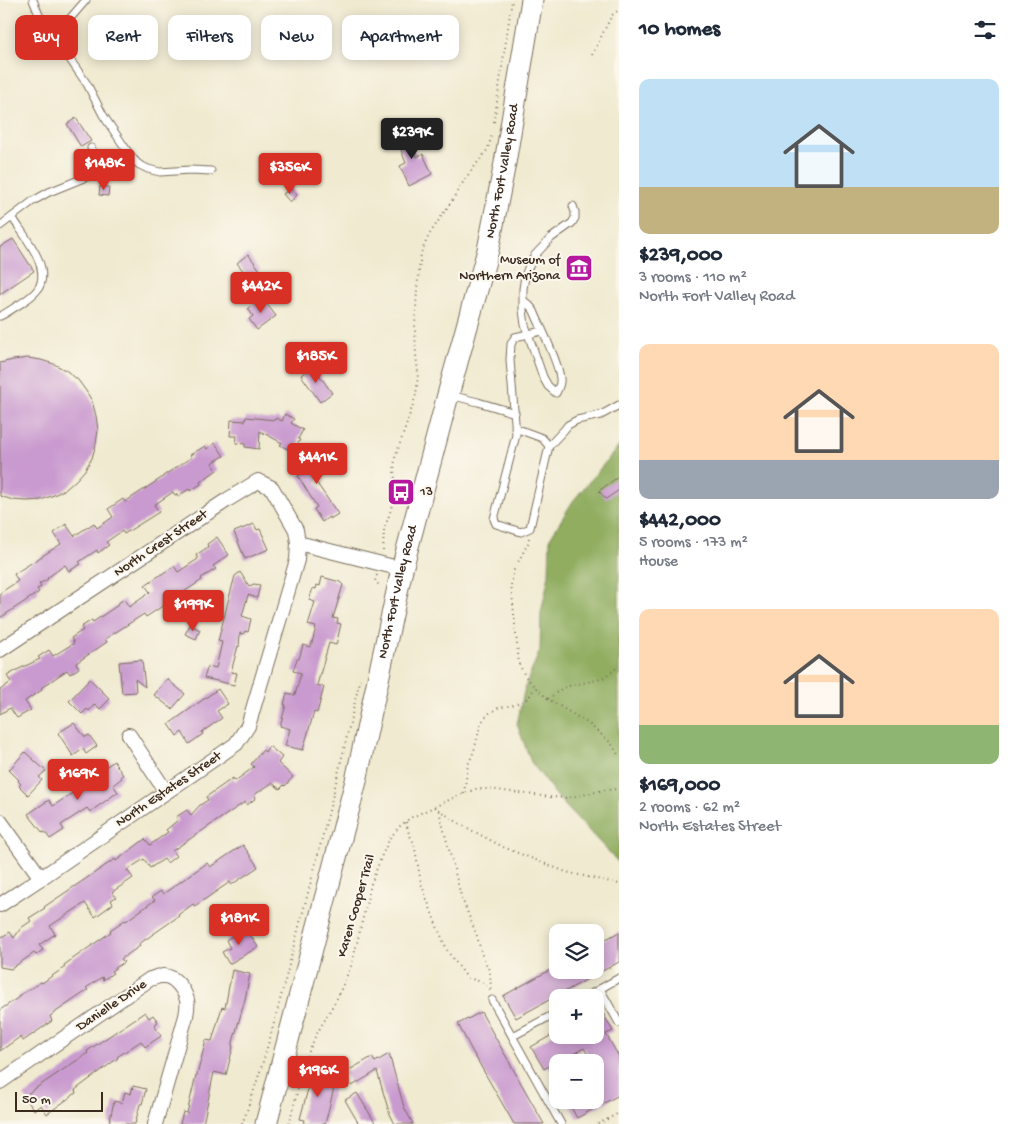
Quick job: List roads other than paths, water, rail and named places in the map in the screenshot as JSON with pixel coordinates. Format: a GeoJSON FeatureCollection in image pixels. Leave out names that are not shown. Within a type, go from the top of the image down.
{"type":"FeatureCollection","features":[{"type":"Feature","properties":{"kind":"main road","name":"North Fort Valley Road"},"geometry":{"type":"LineString","coordinates":[[266,1124],[356,781],[402,569],[490,238],[505,163],[532,0]]}},
{"type":"Feature","properties":{"kind":"street","name":"North Crest Street"},"geometry":{"type":"LineString","coordinates":[[0,650],[258,481],[272,488],[296,530],[298,543]]}},
{"type":"Feature","properties":{"kind":"street"},"geometry":{"type":"LineString","coordinates":[[298,543],[402,569]]}},
{"type":"Feature","properties":{"kind":"street","name":"North Estates Street"},"geometry":{"type":"LineString","coordinates":[[0,905],[236,744],[248,726],[297,560],[298,543]]}},
{"type":"Feature","properties":{"kind":"street"},"geometry":{"type":"LineString","coordinates":[[129,735],[166,792]]}},
{"type":"Feature","properties":{"kind":"street"},"geometry":{"type":"LineString","coordinates":[[0,821],[41,878]]}},
{"type":"Feature","properties":{"kind":"street","name":"Danielle Drive"},"geometry":{"type":"LineString","coordinates":[[0,1082],[150,979],[163,976],[173,979],[178,983],[188,1001],[186,1016],[156,1124]]}},
{"type":"Feature","properties":{"kind":"lane"},"geometry":{"type":"LineString","coordinates":[[33,0],[39,15]]}},
{"type":"Feature","properties":{"kind":"lane"},"geometry":{"type":"LineString","coordinates":[[73,15],[86,0]]}},
{"type":"Feature","properties":{"kind":"lane"},"geometry":{"type":"LineString","coordinates":[[70,60],[87,84],[120,142],[138,164],[148,170],[160,172],[211,171]]}},
{"type":"Feature","properties":{"kind":"lane"},"geometry":{"type":"LineString","coordinates":[[0,226],[49,192],[96,173],[101,167],[91,148]]}},
{"type":"Feature","properties":{"kind":"lane"},"geometry":{"type":"LineString","coordinates":[[524,300],[534,311],[557,363],[560,383],[556,393],[548,386],[543,377],[528,334],[523,310],[525,276],[535,254],[551,238],[572,223],[575,212],[573,206]]}},
{"type":"Feature","properties":{"kind":"lane"},"geometry":{"type":"LineString","coordinates":[[0,316],[31,297],[38,290],[42,274],[36,253],[12,217]]}},
{"type":"Feature","properties":{"kind":"lane"},"geometry":{"type":"LineString","coordinates":[[542,331],[515,336],[511,344],[516,434],[494,519],[496,524],[521,532],[530,528],[549,446],[568,425],[577,420],[601,415],[619,406]]}},
{"type":"Feature","properties":{"kind":"lane"},"geometry":{"type":"LineString","coordinates":[[448,395],[514,413]]}},
{"type":"Feature","properties":{"kind":"lane"},"geometry":{"type":"LineString","coordinates":[[515,428],[542,438],[549,446]]}},
{"type":"Feature","properties":{"kind":"lane"},"geometry":{"type":"LineString","coordinates":[[600,989],[619,978]]}},
{"type":"Feature","properties":{"kind":"lane"},"geometry":{"type":"LineString","coordinates":[[604,996],[619,1024]]}},
{"type":"Feature","properties":{"kind":"lane"},"geometry":{"type":"LineString","coordinates":[[492,1000],[561,1124]]}},
{"type":"Feature","properties":{"kind":"lane"},"geometry":{"type":"LineString","coordinates":[[513,1036],[549,1017]]}},
{"type":"Feature","properties":{"kind":"place","name":"Museum of Northern Arizona"},"geometry":{"type":"Point","coordinates":[579,268]}},
{"type":"Feature","properties":{"kind":"place","name":"13"},"geometry":{"type":"Point","coordinates":[401,492]}}]}
